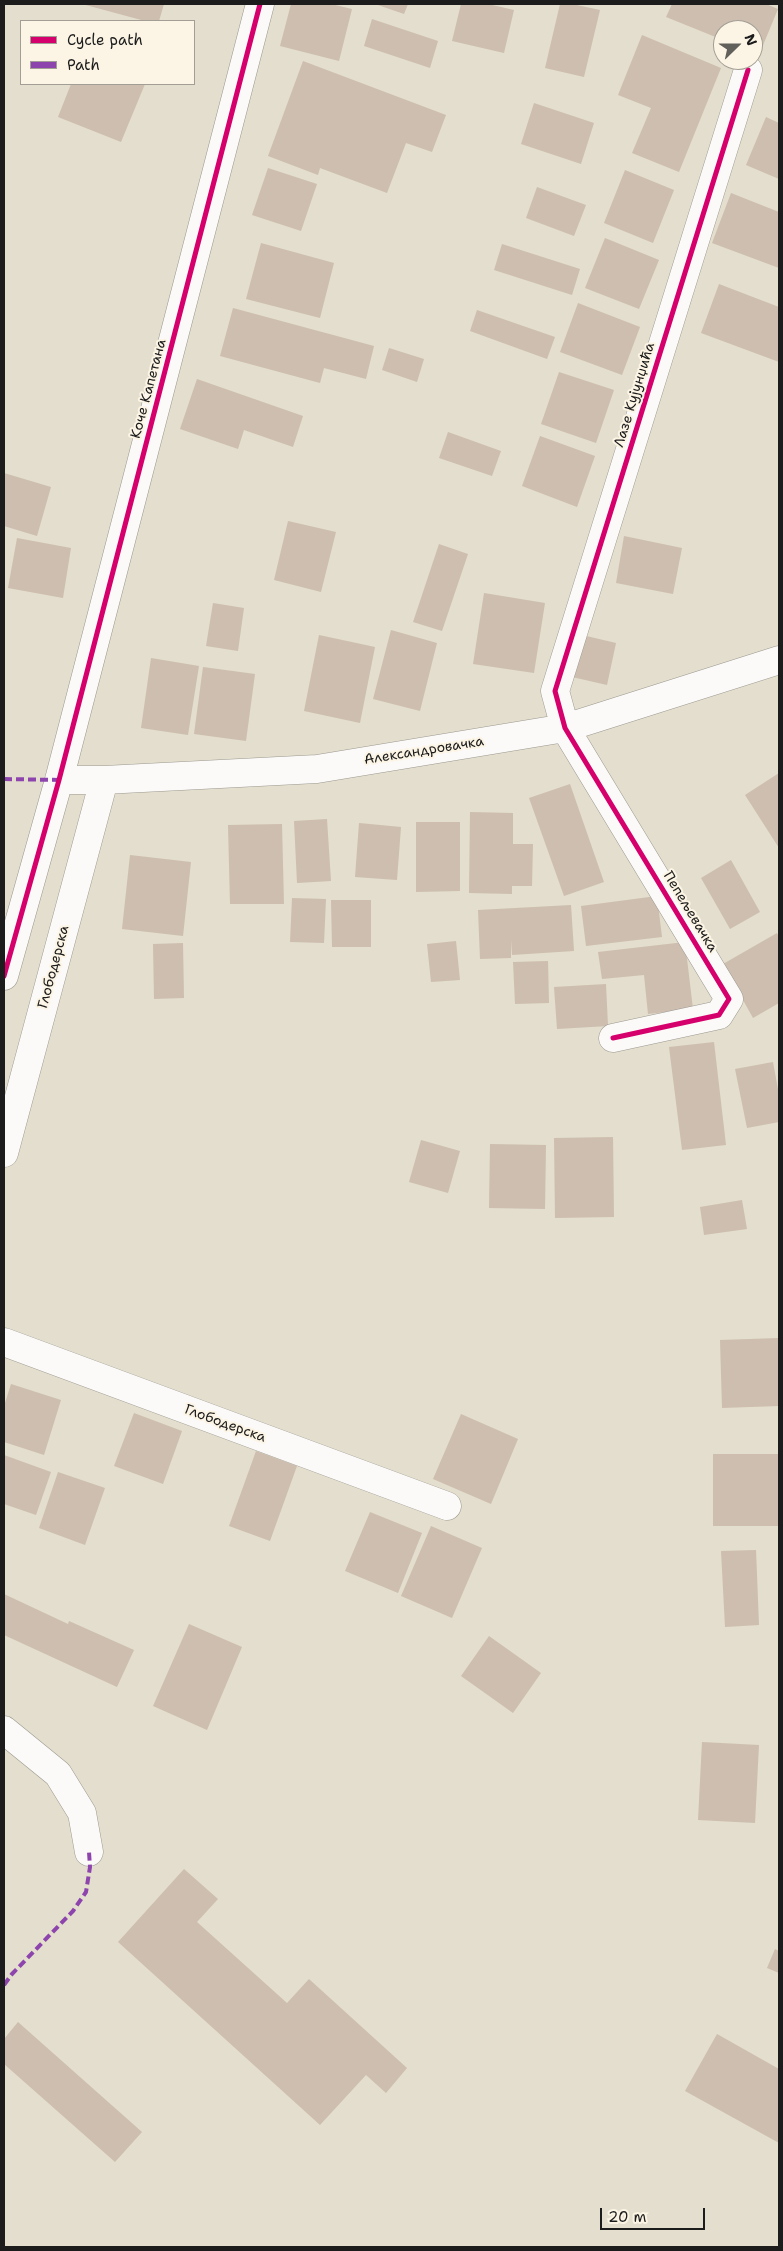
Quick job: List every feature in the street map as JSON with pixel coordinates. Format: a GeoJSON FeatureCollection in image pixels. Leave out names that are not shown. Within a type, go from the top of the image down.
{"type":"FeatureCollection","features":[{"type":"Feature","properties":{"kind":"street","name":"Коче Капетана"},"geometry":{"type":"LineString","coordinates":[[4,976],[59,780],[260,4]]}},
{"type":"Feature","properties":{"kind":"street","name":"Лазе Кујунџића"},"geometry":{"type":"LineString","coordinates":[[565,728],[555,691],[748,70]]}},
{"type":"Feature","properties":{"kind":"street","name":"Александровачка"},"geometry":{"type":"LineString","coordinates":[[59,780],[104,780],[317,769],[565,728],[779,660]]}},
{"type":"Feature","properties":{"kind":"street","name":"Пепељевачка"},"geometry":{"type":"LineString","coordinates":[[565,728],[729,999],[719,1015],[613,1038]]}},
{"type":"Feature","properties":{"kind":"street","name":"Глободерска"},"geometry":{"type":"LineString","coordinates":[[4,1153],[104,780]]}},
{"type":"Feature","properties":{"kind":"street","name":"Глободерска"},"geometry":{"type":"LineString","coordinates":[[4,1342],[446,1506]]}},
{"type":"Feature","properties":{"kind":"street"},"geometry":{"type":"LineString","coordinates":[[4,1730],[58,1774],[82,1813],[89,1852]]}},
{"type":"Feature","properties":{"kind":"building"},"geometry":{"type":"Polygon","coordinates":[[[82,4],[164,4],[159,20],[141,20],[82,4]]]}},
{"type":"Feature","properties":{"kind":"building"},"geometry":{"type":"Polygon","coordinates":[[[291,4],[331,4],[352,9],[339,61],[280,46],[291,4]]]}},
{"type":"Feature","properties":{"kind":"building"},"geometry":{"type":"Polygon","coordinates":[[[375,4],[408,4],[404,14],[375,4]]]}},
{"type":"Feature","properties":{"kind":"building"},"geometry":{"type":"Polygon","coordinates":[[[461,4],[488,4],[514,10],[504,53],[452,41],[461,4]]]}},
{"type":"Feature","properties":{"kind":"building"},"geometry":{"type":"Polygon","coordinates":[[[560,4],[572,4],[600,10],[584,77],[545,68],[560,4]]]}},
{"type":"Feature","properties":{"kind":"building"},"geometry":{"type":"Polygon","coordinates":[[[672,4],[766,4],[778,9],[763,45],[763,20],[713,20],[713,36],[666,17],[672,4]]]}},
{"type":"Feature","properties":{"kind":"building"},"geometry":{"type":"Polygon","coordinates":[[[372,19],[438,41],[430,68],[364,46],[372,19]]]}},
{"type":"Feature","properties":{"kind":"building"},"geometry":{"type":"Polygon","coordinates":[[[642,35],[713,65],[713,70],[720,70],[679,172],[632,153],[651,108],[618,95],[642,35]]]}},
{"type":"Feature","properties":{"kind":"building"},"geometry":{"type":"Polygon","coordinates":[[[303,61],[446,115],[432,152],[406,143],[387,193],[320,168],[318,175],[268,156],[303,61]]]}},
{"type":"Feature","properties":{"kind":"building"},"geometry":{"type":"Polygon","coordinates":[[[71,85],[145,85],[121,142],[58,117],[71,85]]]}},
{"type":"Feature","properties":{"kind":"building"},"geometry":{"type":"Polygon","coordinates":[[[534,103],[594,123],[581,164],[521,144],[534,103]]]}},
{"type":"Feature","properties":{"kind":"building"},"geometry":{"type":"Polygon","coordinates":[[[766,117],[779,123],[779,179],[746,165],[766,117]]]}},
{"type":"Feature","properties":{"kind":"building"},"geometry":{"type":"Polygon","coordinates":[[[268,168],[317,184],[301,231],[252,215],[268,168]]]}},
{"type":"Feature","properties":{"kind":"building"},"geometry":{"type":"Polygon","coordinates":[[[625,170],[674,190],[653,243],[604,223],[625,170]]]}},
{"type":"Feature","properties":{"kind":"building"},"geometry":{"type":"Polygon","coordinates":[[[537,187],[586,205],[574,236],[526,218],[537,187]]]}},
{"type":"Feature","properties":{"kind":"building"},"geometry":{"type":"Polygon","coordinates":[[[731,193],[779,212],[779,268],[712,243],[731,193]]]}},
{"type":"Feature","properties":{"kind":"building"},"geometry":{"type":"Polygon","coordinates":[[[605,238],[659,260],[639,309],[585,288],[605,238]]]}},
{"type":"Feature","properties":{"kind":"building"},"geometry":{"type":"Polygon","coordinates":[[[261,243],[334,263],[320,318],[246,299],[261,243]]]}},
{"type":"Feature","properties":{"kind":"building"},"geometry":{"type":"Polygon","coordinates":[[[502,244],[580,269],[572,295],[494,270],[502,244]]]}},
{"type":"Feature","properties":{"kind":"building"},"geometry":{"type":"Polygon","coordinates":[[[719,284],[779,307],[779,362],[701,333],[719,284]]]}},
{"type":"Feature","properties":{"kind":"building"},"geometry":{"type":"Polygon","coordinates":[[[578,303],[640,327],[622,375],[560,352],[578,303]]]}},
{"type":"Feature","properties":{"kind":"building"},"geometry":{"type":"Polygon","coordinates":[[[233,308],[374,346],[366,379],[324,368],[320,383],[220,356],[233,308]]]}},
{"type":"Feature","properties":{"kind":"building"},"geometry":{"type":"Polygon","coordinates":[[[477,310],[555,337],[547,359],[470,331],[477,310]]]}},
{"type":"Feature","properties":{"kind":"building"},"geometry":{"type":"Polygon","coordinates":[[[389,348],[424,359],[417,382],[382,370],[389,348]]]}},
{"type":"Feature","properties":{"kind":"building"},"geometry":{"type":"Polygon","coordinates":[[[559,372],[614,390],[596,443],[541,424],[559,372]]]}},
{"type":"Feature","properties":{"kind":"building"},"geometry":{"type":"Polygon","coordinates":[[[197,379],[303,416],[293,447],[244,430],[238,449],[180,429],[197,379]]]}},
{"type":"Feature","properties":{"kind":"building"},"geometry":{"type":"Polygon","coordinates":[[[448,432],[501,451],[492,476],[439,458],[448,432]]]}},
{"type":"Feature","properties":{"kind":"building"},"geometry":{"type":"Polygon","coordinates":[[[540,436],[595,456],[577,507],[522,486],[540,436]]]}},
{"type":"Feature","properties":{"kind":"building"},"geometry":{"type":"Polygon","coordinates":[[[4,473],[51,487],[37,536],[4,526],[4,473]]]}},
{"type":"Feature","properties":{"kind":"building"},"geometry":{"type":"Polygon","coordinates":[[[288,521],[336,532],[321,592],[274,580],[288,521]]]}},
{"type":"Feature","properties":{"kind":"building"},"geometry":{"type":"Polygon","coordinates":[[[624,536],[682,548],[673,594],[616,583],[624,536]]]}},
{"type":"Feature","properties":{"kind":"building"},"geometry":{"type":"Polygon","coordinates":[[[17,538],[71,548],[63,598],[8,588],[17,538]]]}},
{"type":"Feature","properties":{"kind":"building"},"geometry":{"type":"Polygon","coordinates":[[[439,544],[468,554],[442,631],[413,622],[439,544]]]}},
{"type":"Feature","properties":{"kind":"building"},"geometry":{"type":"Polygon","coordinates":[[[484,593],[545,603],[534,673],[473,664],[484,593]]]}},
{"type":"Feature","properties":{"kind":"building"},"geometry":{"type":"Polygon","coordinates":[[[213,603],[244,608],[238,651],[206,646],[213,603]]]}},
{"type":"Feature","properties":{"kind":"building"},"geometry":{"type":"Polygon","coordinates":[[[391,630],[437,643],[420,711],[373,699],[391,630]]]}},
{"type":"Feature","properties":{"kind":"building"},"geometry":{"type":"Polygon","coordinates":[[[319,635],[375,647],[360,723],[304,711],[319,635]]]}},
{"type":"Feature","properties":{"kind":"building"},"geometry":{"type":"Polygon","coordinates":[[[582,635],[616,643],[607,685],[572,677],[582,635]]]}},
{"type":"Feature","properties":{"kind":"building"},"geometry":{"type":"Polygon","coordinates":[[[151,658],[199,666],[188,735],[141,728],[151,658]]]}},
{"type":"Feature","properties":{"kind":"building"},"geometry":{"type":"Polygon","coordinates":[[[203,667],[255,674],[246,741],[194,734],[203,667]]]}},
{"type":"Feature","properties":{"kind":"building"},"geometry":{"type":"Polygon","coordinates":[[[779,773],[779,848],[745,795],[779,773]]]}},
{"type":"Feature","properties":{"kind":"building"},"geometry":{"type":"Polygon","coordinates":[[[570,784],[604,882],[564,896],[529,798],[570,784]]]}},
{"type":"Feature","properties":{"kind":"building"},"geometry":{"type":"Polygon","coordinates":[[[470,812],[513,813],[513,844],[533,844],[532,886],[512,886],[512,894],[469,893],[470,812]]]}},
{"type":"Feature","properties":{"kind":"building"},"geometry":{"type":"Polygon","coordinates":[[[327,819],[331,881],[297,883],[294,821],[327,819]]]}},
{"type":"Feature","properties":{"kind":"building"},"geometry":{"type":"Polygon","coordinates":[[[416,822],[460,822],[460,891],[416,892],[416,822]]]}},
{"type":"Feature","properties":{"kind":"building"},"geometry":{"type":"Polygon","coordinates":[[[359,823],[401,827],[397,880],[355,877],[359,823]]]}},
{"type":"Feature","properties":{"kind":"building"},"geometry":{"type":"Polygon","coordinates":[[[282,824],[284,904],[230,904],[228,825],[282,824]]]}},
{"type":"Feature","properties":{"kind":"building"},"geometry":{"type":"Polygon","coordinates":[[[130,855],[191,862],[183,936],[122,929],[130,855]]]}},
{"type":"Feature","properties":{"kind":"building"},"geometry":{"type":"Polygon","coordinates":[[[731,860],[760,912],[730,929],[701,878],[731,860]]]}},
{"type":"Feature","properties":{"kind":"building"},"geometry":{"type":"Polygon","coordinates":[[[657,896],[662,937],[586,946],[581,906],[657,896]]]}},
{"type":"Feature","properties":{"kind":"building"},"geometry":{"type":"Polygon","coordinates":[[[292,898],[326,899],[324,943],[290,942],[292,898]]]}},
{"type":"Feature","properties":{"kind":"building"},"geometry":{"type":"Polygon","coordinates":[[[331,900],[371,900],[371,947],[332,947],[331,900]]]}},
{"type":"Feature","properties":{"kind":"building"},"geometry":{"type":"Polygon","coordinates":[[[571,905],[574,951],[512,955],[511,940],[511,958],[480,959],[478,910],[571,905]]]}},
{"type":"Feature","properties":{"kind":"building"},"geometry":{"type":"Polygon","coordinates":[[[777,933],[779,937],[779,1003],[753,1018],[723,964],[777,933]]]}},
{"type":"Feature","properties":{"kind":"building"},"geometry":{"type":"Polygon","coordinates":[[[456,941],[460,980],[431,982],[427,944],[456,941]]]}},
{"type":"Feature","properties":{"kind":"building"},"geometry":{"type":"Polygon","coordinates":[[[685,942],[693,1009],[648,1014],[644,975],[602,979],[598,952],[685,942]]]}},
{"type":"Feature","properties":{"kind":"building"},"geometry":{"type":"Polygon","coordinates":[[[183,943],[184,998],[154,999],[153,944],[183,943]]]}},
{"type":"Feature","properties":{"kind":"building"},"geometry":{"type":"Polygon","coordinates":[[[548,961],[549,1003],[515,1004],[513,962],[548,961]]]}},
{"type":"Feature","properties":{"kind":"building"},"geometry":{"type":"Polygon","coordinates":[[[606,984],[608,1026],[557,1029],[554,987],[606,984]]]}},
{"type":"Feature","properties":{"kind":"building"},"geometry":{"type":"Polygon","coordinates":[[[714,1042],[726,1145],[682,1150],[669,1047],[714,1042]]]}},
{"type":"Feature","properties":{"kind":"building"},"geometry":{"type":"Polygon","coordinates":[[[773,1062],[779,1095],[779,1122],[747,1128],[735,1069],[773,1062]]]}},
{"type":"Feature","properties":{"kind":"building"},"geometry":{"type":"Polygon","coordinates":[[[613,1137],[614,1217],[555,1218],[554,1138],[613,1137]]]}},
{"type":"Feature","properties":{"kind":"building"},"geometry":{"type":"Polygon","coordinates":[[[421,1140],[460,1151],[448,1193],[409,1182],[421,1140]]]}},
{"type":"Feature","properties":{"kind":"building"},"geometry":{"type":"Polygon","coordinates":[[[490,1144],[546,1145],[545,1209],[489,1208],[490,1144]]]}},
{"type":"Feature","properties":{"kind":"building"},"geometry":{"type":"Polygon","coordinates":[[[742,1200],[747,1229],[704,1235],[700,1207],[742,1200]]]}},
{"type":"Feature","properties":{"kind":"building"},"geometry":{"type":"Polygon","coordinates":[[[779,1338],[779,1406],[722,1408],[720,1340],[779,1338]]]}},
{"type":"Feature","properties":{"kind":"building"},"geometry":{"type":"Polygon","coordinates":[[[11,1384],[61,1400],[44,1455],[4,1442],[4,1406],[11,1384]]]}},
{"type":"Feature","properties":{"kind":"building"},"geometry":{"type":"Polygon","coordinates":[[[134,1413],[182,1431],[163,1484],[114,1466],[134,1413]]]}},
{"type":"Feature","properties":{"kind":"building"},"geometry":{"type":"Polygon","coordinates":[[[461,1414],[518,1439],[491,1504],[433,1479],[461,1414]]]}},
{"type":"Feature","properties":{"kind":"building"},"geometry":{"type":"Polygon","coordinates":[[[256,1451],[297,1466],[270,1541],[229,1526],[256,1451]]]}},
{"type":"Feature","properties":{"kind":"building"},"geometry":{"type":"Polygon","coordinates":[[[713,1454],[779,1454],[779,1526],[713,1526],[713,1454]]]}},
{"type":"Feature","properties":{"kind":"building"},"geometry":{"type":"Polygon","coordinates":[[[4,1455],[51,1472],[36,1515],[4,1504],[4,1455]]]}},
{"type":"Feature","properties":{"kind":"building"},"geometry":{"type":"Polygon","coordinates":[[[58,1472],[105,1488],[85,1545],[39,1528],[58,1472]]]}},
{"type":"Feature","properties":{"kind":"building"},"geometry":{"type":"Polygon","coordinates":[[[370,1512],[422,1533],[398,1593],[345,1571],[370,1512]]]}},
{"type":"Feature","properties":{"kind":"building"},"geometry":{"type":"Polygon","coordinates":[[[431,1526],[482,1548],[452,1618],[401,1596],[431,1526]]]}},
{"type":"Feature","properties":{"kind":"building"},"geometry":{"type":"Polygon","coordinates":[[[756,1550],[759,1625],[725,1627],[721,1551],[756,1550]]]}},
{"type":"Feature","properties":{"kind":"building"},"geometry":{"type":"Polygon","coordinates":[[[4,1594],[68,1624],[69,1621],[134,1650],[117,1687],[4,1635],[4,1594]]]}},
{"type":"Feature","properties":{"kind":"building"},"geometry":{"type":"Polygon","coordinates":[[[189,1624],[242,1647],[207,1730],[153,1706],[189,1624]]]}},
{"type":"Feature","properties":{"kind":"building"},"geometry":{"type":"Polygon","coordinates":[[[489,1636],[541,1673],[513,1713],[461,1676],[489,1636]]]}},
{"type":"Feature","properties":{"kind":"building"},"geometry":{"type":"Polygon","coordinates":[[[702,1742],[759,1745],[755,1823],[698,1820],[702,1742]]]}},
{"type":"Feature","properties":{"kind":"building"},"geometry":{"type":"Polygon","coordinates":[[[184,1869],[218,1899],[197,1922],[287,2003],[309,1979],[407,2068],[386,2093],[366,2075],[320,2125],[118,1942],[184,1869]]]}},
{"type":"Feature","properties":{"kind":"building"},"geometry":{"type":"Polygon","coordinates":[[[775,1949],[779,1951],[779,1973],[767,1968],[775,1949]]]}},
{"type":"Feature","properties":{"kind":"building"},"geometry":{"type":"Polygon","coordinates":[[[18,2022],[142,2132],[115,2162],[4,2064],[4,2039],[18,2022]]]}},
{"type":"Feature","properties":{"kind":"building"},"geometry":{"type":"Polygon","coordinates":[[[717,2034],[779,2069],[779,2143],[685,2091],[717,2034]]]}},
{"type":"Feature","properties":{"kind":"marked path"},"geometry":{"type":"LineString","coordinates":[[4,779],[59,780]]}},
{"type":"Feature","properties":{"kind":"marked path"},"geometry":{"type":"LineString","coordinates":[[4,1985],[12,1974],[73,1911],[86,1892],[90,1867],[89,1852]]}},
{"type":"Feature","properties":{"kind":"cycle path"},"geometry":{"type":"LineString","coordinates":[[4,976],[59,780],[260,4]]}},
{"type":"Feature","properties":{"kind":"cycle path"},"geometry":{"type":"LineString","coordinates":[[613,1038],[719,1015],[729,999],[565,728],[555,691],[748,70]]}}]}
